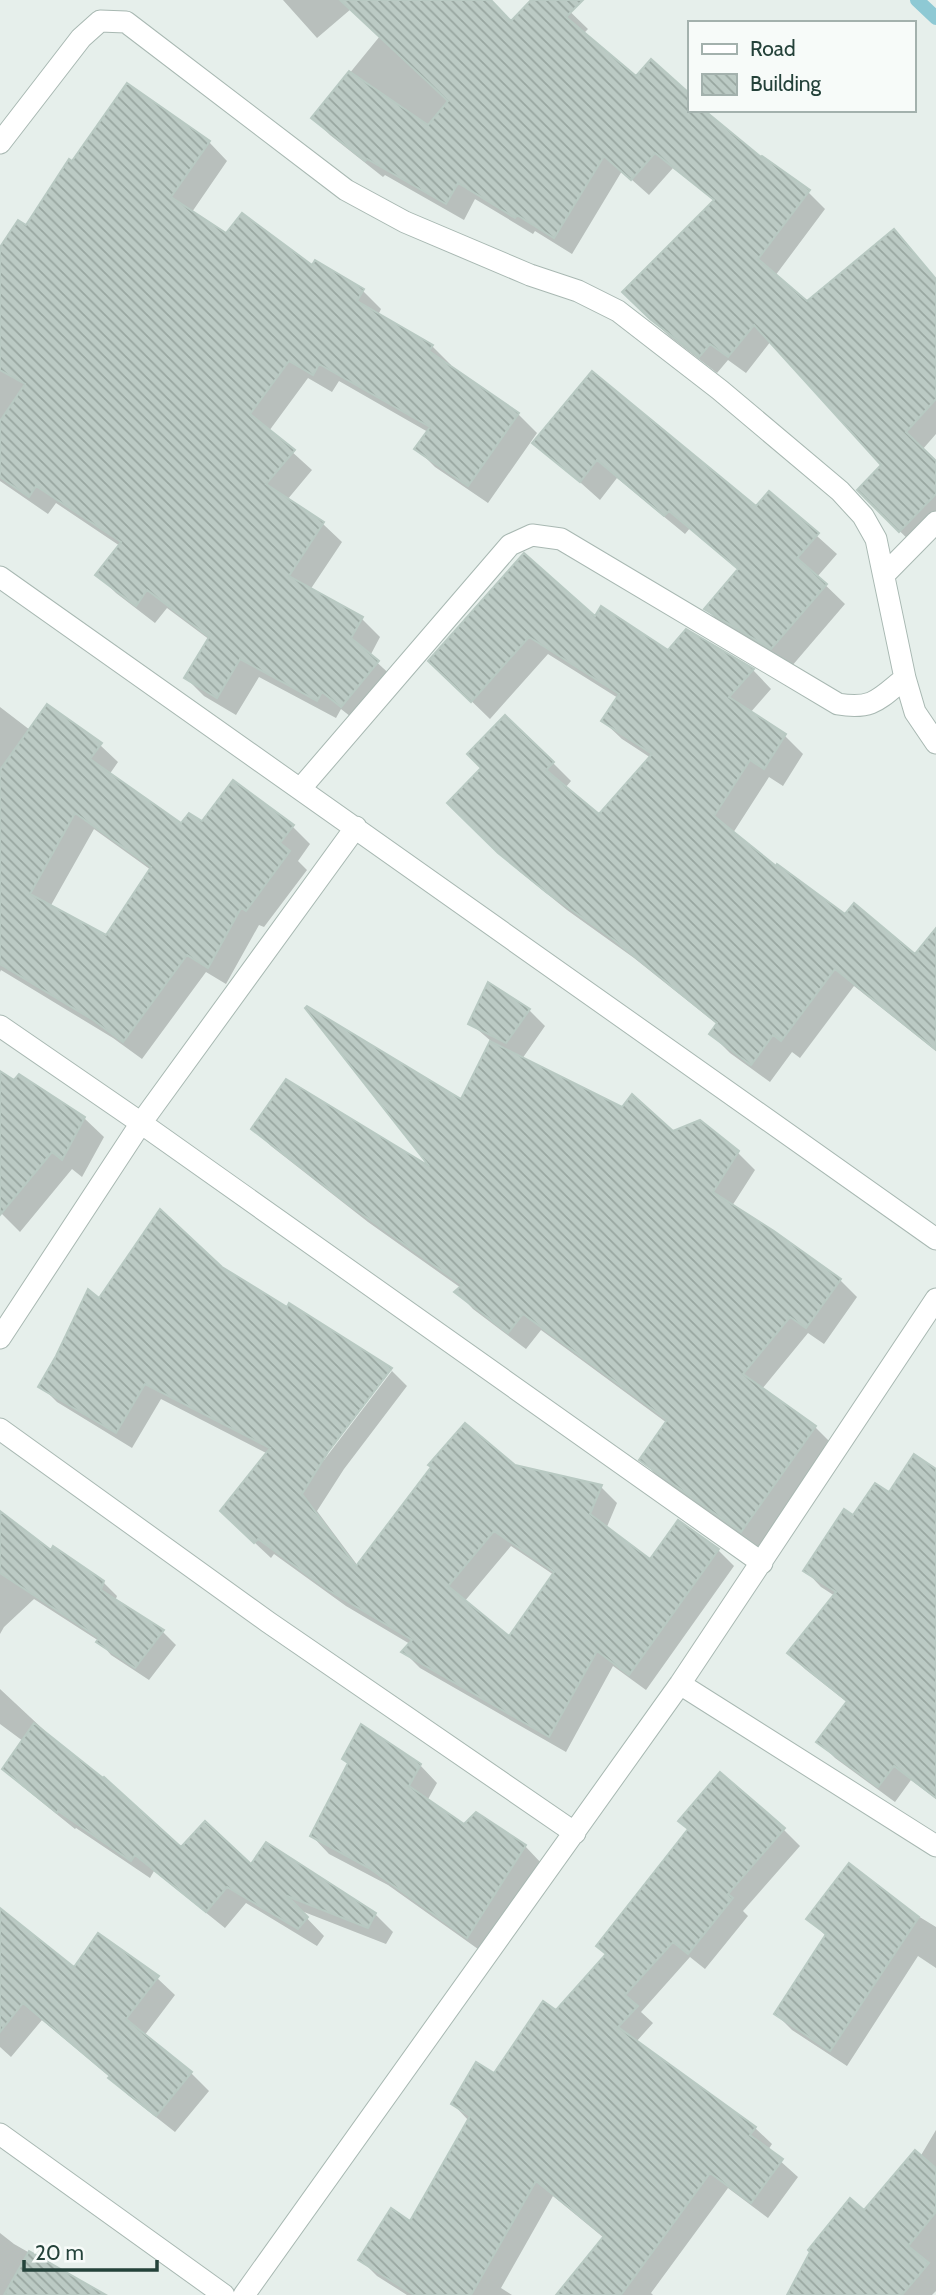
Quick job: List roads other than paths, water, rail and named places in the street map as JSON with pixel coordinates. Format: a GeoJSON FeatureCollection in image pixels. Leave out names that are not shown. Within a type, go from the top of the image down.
{"type":"FeatureCollection","features":[{"type":"Feature","properties":{"kind":"street"},"geometry":{"type":"LineString","coordinates":[[0,143],[80,38],[100,21],[126,22],[346,190],[405,222],[530,275],[578,291],[618,311],[720,390],[840,491],[863,516],[876,539],[905,678],[915,712],[936,743]]}},
{"type":"Feature","properties":{"kind":"street"},"geometry":{"type":"LineString","coordinates":[[884,575],[936,522]]}},
{"type":"Feature","properties":{"kind":"street"},"geometry":{"type":"LineString","coordinates":[[301,788],[510,545],[532,535],[561,539],[838,704],[873,704],[905,678]]}},
{"type":"Feature","properties":{"kind":"street"},"geometry":{"type":"LineString","coordinates":[[0,577],[936,1240]]}},
{"type":"Feature","properties":{"kind":"street"},"geometry":{"type":"LineString","coordinates":[[0,1338],[141,1123],[356,827]]}},
{"type":"Feature","properties":{"kind":"street"},"geometry":{"type":"LineString","coordinates":[[0,1026],[762,1563]]}},
{"type":"Feature","properties":{"kind":"street"},"geometry":{"type":"LineString","coordinates":[[244,2295],[680,1684],[936,1299]]}},
{"type":"Feature","properties":{"kind":"street"},"geometry":{"type":"LineString","coordinates":[[0,1429],[268,1622],[575,1833]]}},
{"type":"Feature","properties":{"kind":"street"},"geometry":{"type":"LineString","coordinates":[[680,1684],[936,1846]]}},
{"type":"Feature","properties":{"kind":"street"},"geometry":{"type":"LineString","coordinates":[[0,2134],[223,2295]]}},
{"type":"Feature","properties":{"kind":"waterway"},"geometry":{"type":"LineString","coordinates":[[917,0],[936,18]]}}]}
